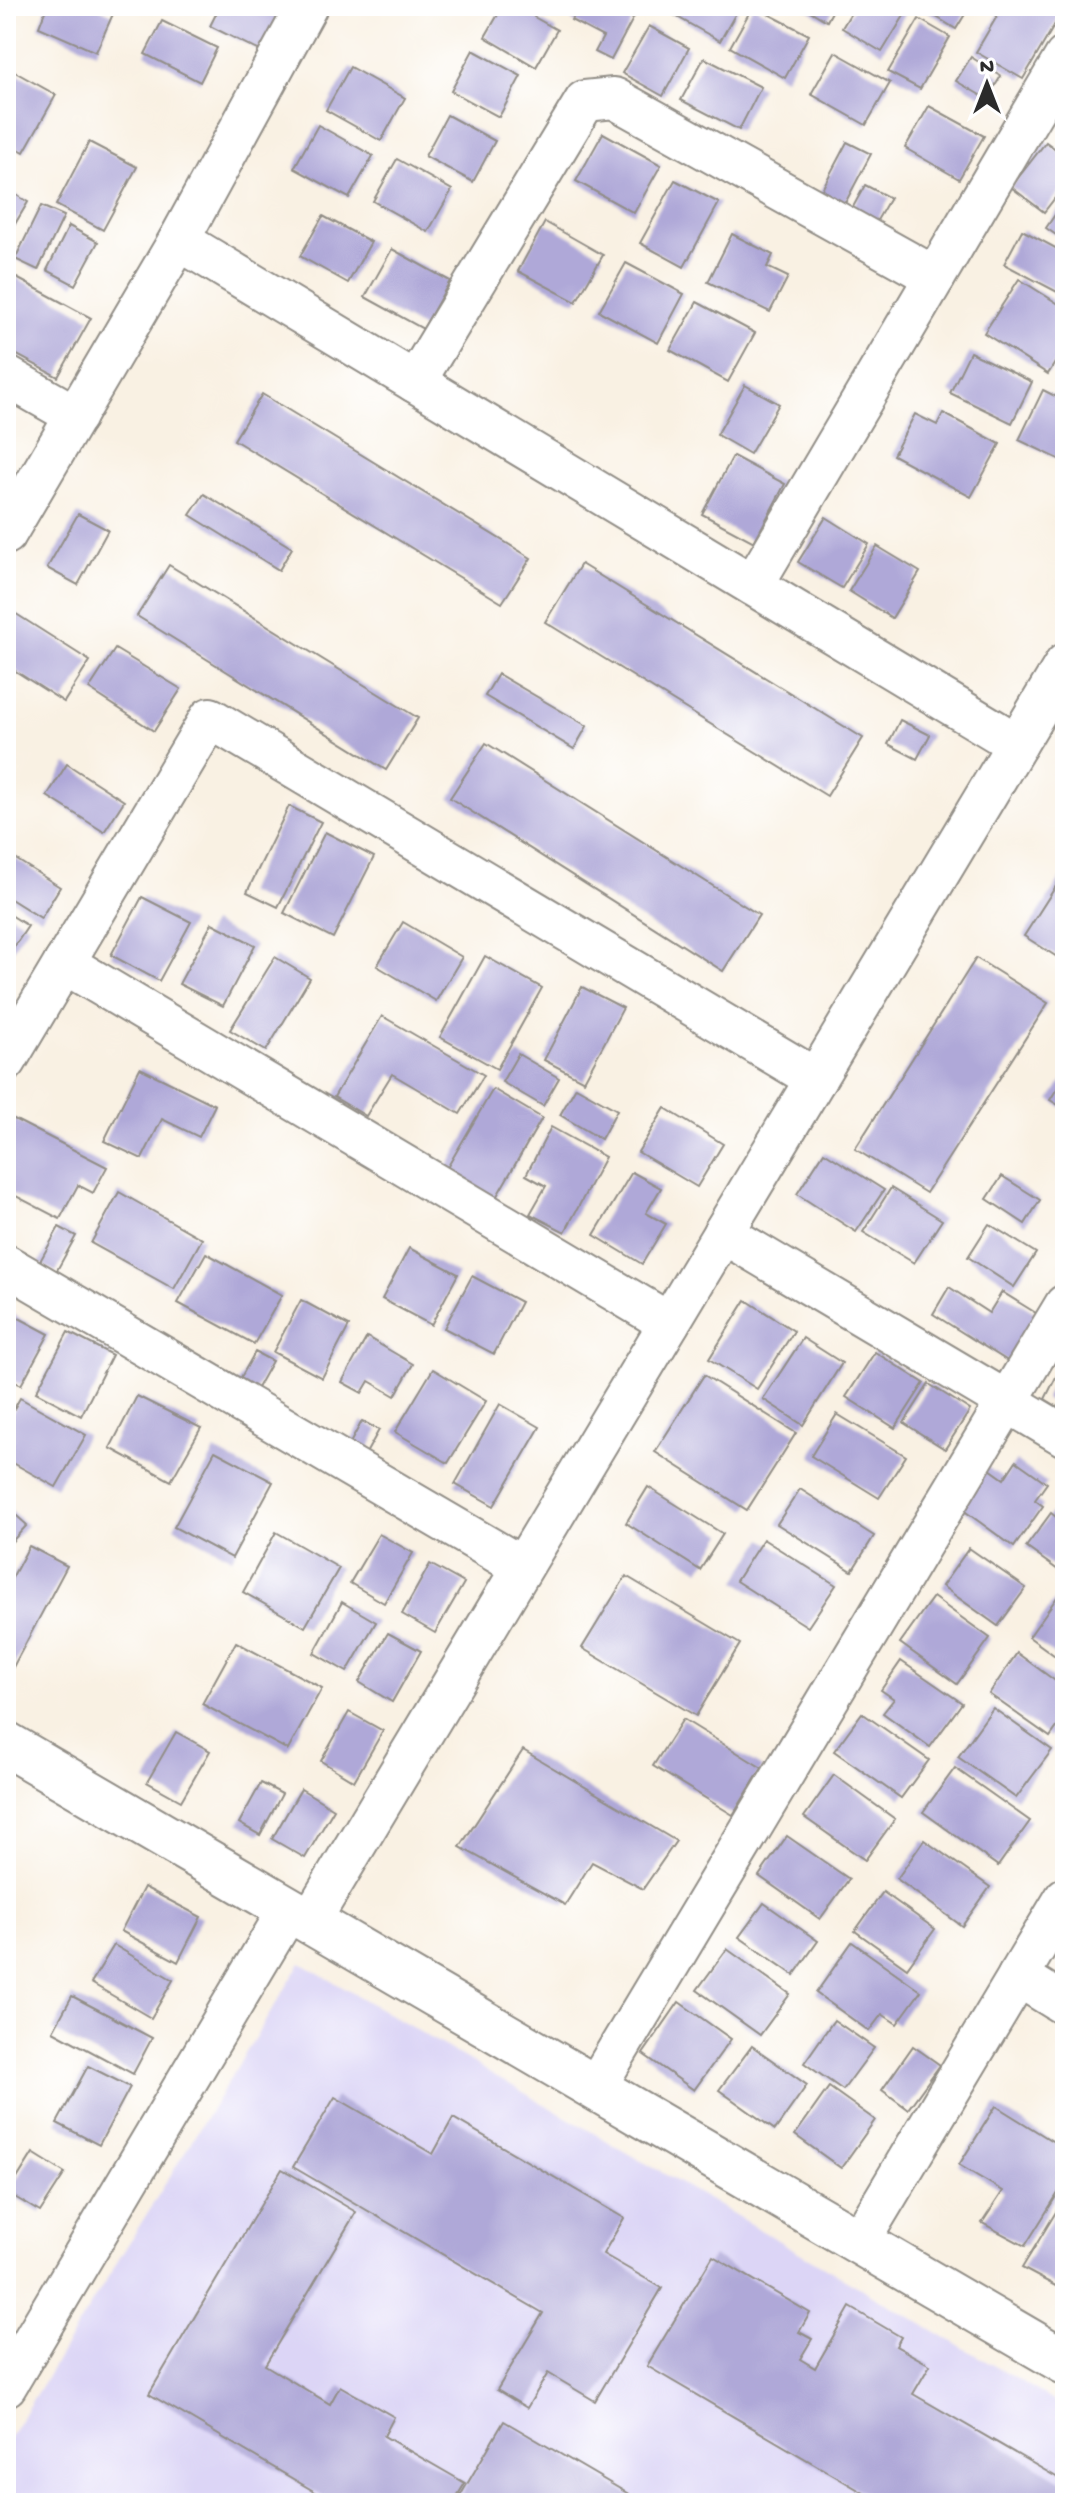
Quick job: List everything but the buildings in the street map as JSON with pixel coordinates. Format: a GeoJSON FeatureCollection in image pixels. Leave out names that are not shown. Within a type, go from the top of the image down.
{"type":"FeatureCollection","features":[{"type":"Feature","properties":{"kind":"street"},"geometry":{"type":"LineString","coordinates":[[6,534],[179,240],[307,6]]}},
{"type":"Feature","properties":{"kind":"street"},"geometry":{"type":"LineString","coordinates":[[753,585],[1065,57]]}},
{"type":"Feature","properties":{"kind":"street"},"geometry":{"type":"LineString","coordinates":[[415,382],[585,101],[614,98],[935,277]]}},
{"type":"Feature","properties":{"kind":"street"},"geometry":{"type":"LineString","coordinates":[[179,240],[1017,744]]}},
{"type":"Feature","properties":{"kind":"street"},"geometry":{"type":"LineString","coordinates":[[6,376],[76,416]]}},
{"type":"Feature","properties":{"kind":"street"},"geometry":{"type":"LineString","coordinates":[[6,2386],[522,1567],[1065,664]]}},
{"type":"Feature","properties":{"kind":"street"},"geometry":{"type":"LineString","coordinates":[[6,1061],[210,718],[816,1079]]}},
{"type":"Feature","properties":{"kind":"street"},"geometry":{"type":"LineString","coordinates":[[64,963],[669,1323]]}},
{"type":"Feature","properties":{"kind":"street"},"geometry":{"type":"LineString","coordinates":[[723,1233],[1065,1436]]}},
{"type":"Feature","properties":{"kind":"street"},"geometry":{"type":"LineString","coordinates":[[6,1265],[522,1567]]}},
{"type":"Feature","properties":{"kind":"street"},"geometry":{"type":"LineString","coordinates":[[595,2088],[1065,1305]]}},
{"type":"Feature","properties":{"kind":"street"},"geometry":{"type":"LineString","coordinates":[[11,1757],[300,1915],[1065,2362]]}},
{"type":"Feature","properties":{"kind":"street"},"geometry":{"type":"LineString","coordinates":[[859,2242],[1065,1898]]}},
{"type":"Feature","properties":{"kind":"street"},"geometry":{"type":"LineString","coordinates":[[1018,1976],[1065,2005]]}},
{"type":"Feature","properties":{"kind":"shaded area"},"geometry":{"type":"Polygon","coordinates":[[[301,1963],[1065,2407],[1065,2503],[6,2503],[6,2443],[301,1963]]]}}]}
